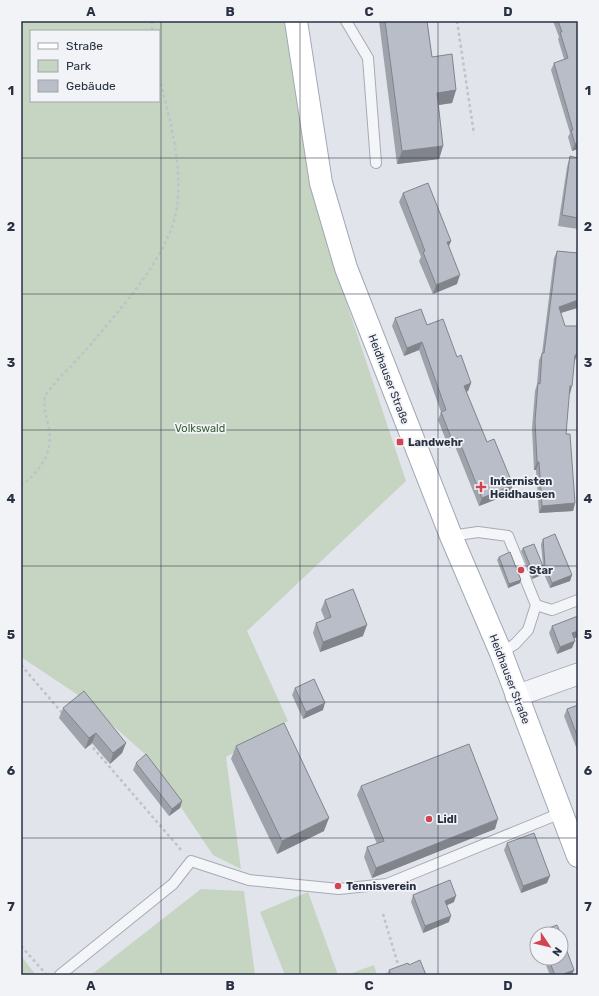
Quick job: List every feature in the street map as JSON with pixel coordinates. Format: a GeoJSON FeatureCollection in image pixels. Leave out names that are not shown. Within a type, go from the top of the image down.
{"type":"FeatureCollection","features":[{"type":"Feature","properties":{"kind":"main road","name":"Heidhauser Straße"},"geometry":{"type":"LineString","coordinates":[[296,21],[320,183],[346,268],[451,536],[501,653],[516,696],[578,856]]}},
{"type":"Feature","properties":{"kind":"street"},"geometry":{"type":"LineString","coordinates":[[516,696],[578,674]]}},
{"type":"Feature","properties":{"kind":"lane"},"geometry":{"type":"LineString","coordinates":[[346,21],[368,58],[376,163]]}},
{"type":"Feature","properties":{"kind":"lane"},"geometry":{"type":"LineString","coordinates":[[451,536],[478,532],[508,536],[536,605],[528,630],[515,644],[501,653]]}},
{"type":"Feature","properties":{"kind":"lane"},"geometry":{"type":"LineString","coordinates":[[536,605],[552,610],[578,600]]}},
{"type":"Feature","properties":{"kind":"lane"},"geometry":{"type":"LineString","coordinates":[[60,975],[173,884],[191,861],[249,880],[339,889],[387,884],[561,814]]}},
{"type":"Feature","properties":{"kind":"path"},"geometry":{"type":"LineString","coordinates":[[457,21],[474,134]]}},
{"type":"Feature","properties":{"kind":"path"},"geometry":{"type":"LineString","coordinates":[[21,486],[30,479],[45,460],[50,446],[44,406],[45,396],[122,306],[164,247],[170,233],[177,207],[178,184],[175,150],[160,81]]}},
{"type":"Feature","properties":{"kind":"path"},"geometry":{"type":"LineString","coordinates":[[21,665],[67,718]]}},
{"type":"Feature","properties":{"kind":"path"},"geometry":{"type":"LineString","coordinates":[[88,742],[191,861]]}},
{"type":"Feature","properties":{"kind":"path"},"geometry":{"type":"LineString","coordinates":[[383,914],[402,974]]}},
{"type":"Feature","properties":{"kind":"path"},"geometry":{"type":"LineString","coordinates":[[21,946],[46,975]]}},
{"type":"Feature","properties":{"kind":"path"},"geometry":{"type":"LineString","coordinates":[[385,975],[399,968]]}},
{"type":"Feature","properties":{"kind":"green space","name":"Volkswald"},"geometry":{"type":"Polygon","coordinates":[[[21,21],[284,21],[316,186],[337,274],[406,481],[247,631],[288,721],[226,757],[241,869],[213,855],[146,755],[81,697],[21,657],[21,21]]]}},
{"type":"Feature","properties":{"kind":"green space"},"geometry":{"type":"Polygon","coordinates":[[[201,889],[244,891],[255,975],[91,975],[201,889]]]}},
{"type":"Feature","properties":{"kind":"green space"},"geometry":{"type":"Polygon","coordinates":[[[308,892],[338,975],[285,975],[260,912],[308,892]]]}},
{"type":"Feature","properties":{"kind":"green space"},"geometry":{"type":"Polygon","coordinates":[[[21,956],[36,975],[21,975],[21,956]]]}},
{"type":"Feature","properties":{"kind":"green space"},"geometry":{"type":"Polygon","coordinates":[[[374,965],[377,975],[347,975],[374,965]]]}},
{"type":"Feature","properties":{"kind":"building"},"geometry":{"type":"Polygon","coordinates":[[[385,21],[427,21],[432,57],[452,54],[456,90],[437,93],[443,146],[402,151],[385,21]]]}},
{"type":"Feature","properties":{"kind":"building"},"geometry":{"type":"Polygon","coordinates":[[[558,21],[578,21],[578,143],[575,144],[571,130],[573,130],[554,63],[568,58],[558,21]]]}},
{"type":"Feature","properties":{"kind":"building"},"geometry":{"type":"Polygon","coordinates":[[[570,156],[578,158],[578,218],[562,215],[570,156]]]}},
{"type":"Feature","properties":{"kind":"building"},"geometry":{"type":"Polygon","coordinates":[[[428,183],[451,241],[447,242],[460,275],[436,285],[403,193],[428,183]]]}},
{"type":"Feature","properties":{"kind":"building"},"geometry":{"type":"Polygon","coordinates":[[[557,251],[578,253],[578,300],[559,307],[565,326],[578,326],[577,355],[575,355],[572,386],[570,386],[566,434],[570,434],[575,503],[542,506],[539,462],[537,462],[535,421],[538,383],[540,384],[542,353],[544,353],[557,251]]]}},
{"type":"Feature","properties":{"kind":"building"},"geometry":{"type":"Polygon","coordinates":[[[421,309],[427,325],[443,319],[457,357],[461,355],[471,383],[464,386],[487,442],[494,439],[513,485],[482,498],[458,438],[452,440],[441,412],[446,410],[422,342],[407,348],[395,318],[421,309]]]}},
{"type":"Feature","properties":{"kind":"building"},"geometry":{"type":"Polygon","coordinates":[[[555,534],[572,575],[552,583],[545,566],[543,539],[555,534]]]}},
{"type":"Feature","properties":{"kind":"building"},"geometry":{"type":"Polygon","coordinates":[[[534,544],[545,571],[534,575],[523,548],[534,544]]]}},
{"type":"Feature","properties":{"kind":"building"},"geometry":{"type":"Polygon","coordinates":[[[510,552],[521,580],[509,584],[499,557],[510,552]]]}},
{"type":"Feature","properties":{"kind":"building"},"geometry":{"type":"Polygon","coordinates":[[[353,589],[367,625],[323,642],[316,623],[331,617],[325,600],[353,589]]]}},
{"type":"Feature","properties":{"kind":"building"},"geometry":{"type":"Polygon","coordinates":[[[578,616],[578,631],[572,633],[575,641],[560,647],[552,626],[578,616]]]}},
{"type":"Feature","properties":{"kind":"building"},"geometry":{"type":"Polygon","coordinates":[[[314,679],[325,703],[306,712],[295,688],[314,679]]]}},
{"type":"Feature","properties":{"kind":"building"},"geometry":{"type":"Polygon","coordinates":[[[84,691],[126,743],[113,753],[96,733],[89,738],[63,708],[84,691]]]}},
{"type":"Feature","properties":{"kind":"building"},"geometry":{"type":"Polygon","coordinates":[[[578,705],[578,738],[567,709],[578,705]]]}},
{"type":"Feature","properties":{"kind":"building"},"geometry":{"type":"Polygon","coordinates":[[[284,723],[329,818],[282,841],[236,746],[284,723]]]}},
{"type":"Feature","properties":{"kind":"building","name":"Lidl"},"geometry":{"type":"Polygon","coordinates":[[[469,744],[498,819],[376,868],[367,847],[384,841],[361,786],[469,744]]]}},
{"type":"Feature","properties":{"kind":"building"},"geometry":{"type":"Polygon","coordinates":[[[146,754],[182,801],[172,809],[136,763],[146,754]]]}},
{"type":"Feature","properties":{"kind":"building"},"geometry":{"type":"Polygon","coordinates":[[[534,833],[550,876],[523,886],[507,843],[534,833]]]}},
{"type":"Feature","properties":{"kind":"building"},"geometry":{"type":"Polygon","coordinates":[[[450,880],[456,896],[445,901],[451,916],[425,926],[413,895],[450,880]]]}},
{"type":"Feature","properties":{"kind":"building"},"geometry":{"type":"Polygon","coordinates":[[[569,957],[574,970],[561,975],[555,975],[551,966],[569,966],[569,957]]]}},
{"type":"Feature","properties":{"kind":"building"},"geometry":{"type":"Polygon","coordinates":[[[420,960],[426,975],[391,975],[389,970],[408,963],[409,965],[420,960]]]}},
{"type":"Feature","properties":{"kind":"place","name":"Landwehr"},"geometry":{"type":"Point","coordinates":[400,442]}},
{"type":"Feature","properties":{"kind":"place","name":"Internisten Heidhausen"},"geometry":{"type":"Point","coordinates":[481,487]}},
{"type":"Feature","properties":{"kind":"place","name":"Star"},"geometry":{"type":"Point","coordinates":[521,570]}},
{"type":"Feature","properties":{"kind":"place","name":"Lidl"},"geometry":{"type":"Point","coordinates":[429,819]}},
{"type":"Feature","properties":{"kind":"place","name":"Tennisverein"},"geometry":{"type":"Point","coordinates":[338,886]}}]}
